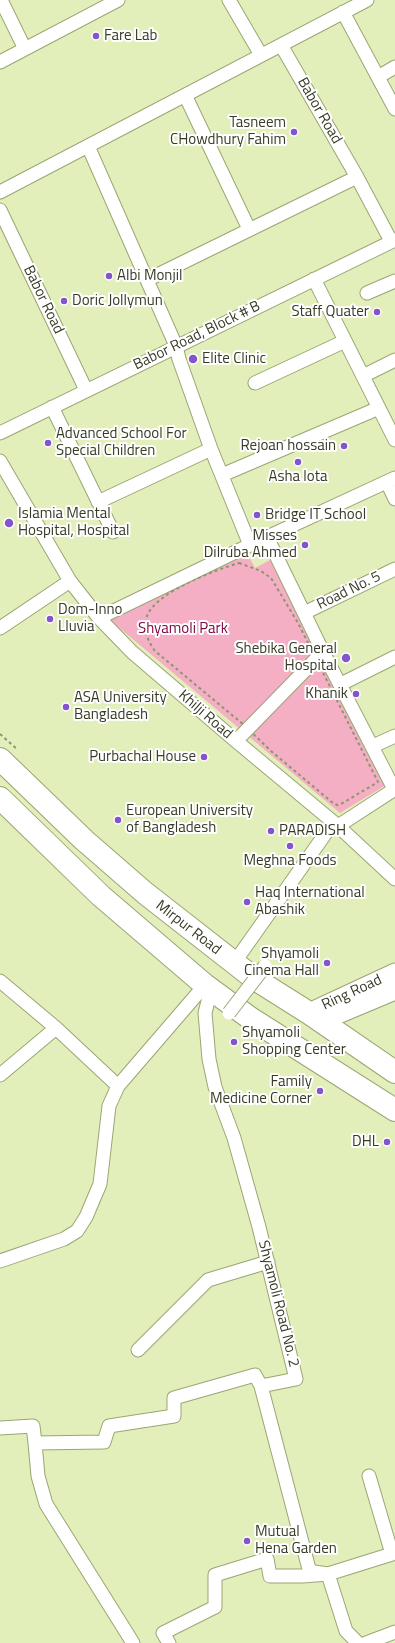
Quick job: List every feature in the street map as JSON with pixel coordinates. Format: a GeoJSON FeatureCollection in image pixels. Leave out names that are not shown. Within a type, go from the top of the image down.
{"type":"FeatureCollection","features":[{"type":"Feature","properties":{"kind":"highway","name":"Mirpur Road"},"geometry":{"type":"LineString","coordinates":[[0,759],[84,840],[139,889],[234,963],[260,972],[315,1017],[395,1072]]}},
{"type":"Feature","properties":{"kind":"highway","name":"Mirpur Road"},"geometry":{"type":"LineString","coordinates":[[0,798],[101,896],[210,988],[250,1018],[395,1110]]}},
{"type":"Feature","properties":{"kind":"main road","name":"Ring Road"},"geometry":{"type":"LineString","coordinates":[[315,1017],[395,973]]}},
{"type":"Feature","properties":{"kind":"main road","name":"Ring Road"},"geometry":{"type":"LineString","coordinates":[[315,1017],[395,990]]}},
{"type":"Feature","properties":{"kind":"street"},"geometry":{"type":"LineString","coordinates":[[1,0],[25,49]]}},
{"type":"Feature","properties":{"kind":"street"},"geometry":{"type":"LineString","coordinates":[[0,62],[118,0]]}},
{"type":"Feature","properties":{"kind":"street"},"geometry":{"type":"LineString","coordinates":[[229,0],[261,55]]}},
{"type":"Feature","properties":{"kind":"street"},"geometry":{"type":"LineString","coordinates":[[0,192],[367,0]]}},
{"type":"Feature","properties":{"kind":"street"},"geometry":{"type":"LineString","coordinates":[[344,12],[395,109]]}},
{"type":"Feature","properties":{"kind":"street","name":"Babor Road"},"geometry":{"type":"LineString","coordinates":[[281,45],[393,240]]}},
{"type":"Feature","properties":{"kind":"street"},"geometry":{"type":"LineString","coordinates":[[378,77],[395,68]]}},
{"type":"Feature","properties":{"kind":"street"},"geometry":{"type":"LineString","coordinates":[[185,95],[249,229]]}},
{"type":"Feature","properties":{"kind":"street"},"geometry":{"type":"LineString","coordinates":[[88,146],[176,346],[179,359],[211,449],[250,545]]}},
{"type":"Feature","properties":{"kind":"street"},"geometry":{"type":"LineString","coordinates":[[147,280],[356,177]]}},
{"type":"Feature","properties":{"kind":"street","name":"Babor Road"},"geometry":{"type":"LineString","coordinates":[[0,210],[86,390]]}},
{"type":"Feature","properties":{"kind":"street","name":"Babor Road, Block # B"},"geometry":{"type":"LineString","coordinates":[[0,432],[393,240]]}},
{"type":"Feature","properties":{"kind":"street"},"geometry":{"type":"LineString","coordinates":[[314,279],[395,440]]}},
{"type":"Feature","properties":{"kind":"street"},"geometry":{"type":"LineString","coordinates":[[367,293],[395,281]]}},
{"type":"Feature","properties":{"kind":"street"},"geometry":{"type":"LineString","coordinates":[[255,383],[345,341]]}},
{"type":"Feature","properties":{"kind":"street"},"geometry":{"type":"LineString","coordinates":[[363,376],[395,360]]}},
{"type":"Feature","properties":{"kind":"street"},"geometry":{"type":"LineString","coordinates":[[52,407],[113,532]]}},
{"type":"Feature","properties":{"kind":"street"},"geometry":{"type":"LineString","coordinates":[[222,475],[379,408]]}},
{"type":"Feature","properties":{"kind":"street"},"geometry":{"type":"LineString","coordinates":[[98,502],[211,449]]}},
{"type":"Feature","properties":{"kind":"street","name":"Khilji Road"},"geometry":{"type":"LineString","coordinates":[[0,461],[70,581],[99,618],[132,652],[392,872]]}},
{"type":"Feature","properties":{"kind":"street"},"geometry":{"type":"LineString","coordinates":[[99,618],[250,545],[391,480],[395,499]]}},
{"type":"Feature","properties":{"kind":"street"},"geometry":{"type":"LineString","coordinates":[[234,963],[336,824],[395,789],[341,684],[320,656],[304,613],[267,537]]}},
{"type":"Feature","properties":{"kind":"street","name":"Road No. 5"},"geometry":{"type":"LineString","coordinates":[[304,613],[395,570]]}},
{"type":"Feature","properties":{"kind":"street"},"geometry":{"type":"LineString","coordinates":[[0,628],[70,581]]}},
{"type":"Feature","properties":{"kind":"street"},"geometry":{"type":"LineString","coordinates":[[236,741],[320,656]]}},
{"type":"Feature","properties":{"kind":"street"},"geometry":{"type":"LineString","coordinates":[[341,684],[395,657]]}},
{"type":"Feature","properties":{"kind":"street"},"geometry":{"type":"LineString","coordinates":[[373,746],[395,736]]}},
{"type":"Feature","properties":{"kind":"street"},"geometry":{"type":"LineString","coordinates":[[229,1013],[260,972]]}},
{"type":"Feature","properties":{"kind":"street"},"geometry":{"type":"LineString","coordinates":[[1,983],[56,1028],[118,1086]]}},
{"type":"Feature","properties":{"kind":"street"},"geometry":{"type":"LineString","coordinates":[[0,1261],[64,1240],[77,1231],[86,1217],[100,1184],[109,1106],[118,1086],[210,988]]}},
{"type":"Feature","properties":{"kind":"street","name":"Shyamoli Road No. 2"},"geometry":{"type":"LineString","coordinates":[[210,988],[205,1013],[209,1059],[215,1087],[234,1138],[268,1262],[296,1379],[261,1386]]}},
{"type":"Feature","properties":{"kind":"street"},"geometry":{"type":"LineString","coordinates":[[0,1075],[56,1028]]}},
{"type":"Feature","properties":{"kind":"street"},"geometry":{"type":"LineString","coordinates":[[138,1350],[208,1280],[268,1262]]}},
{"type":"Feature","properties":{"kind":"street"},"geometry":{"type":"LineString","coordinates":[[35,1443],[104,1442],[109,1426],[174,1416],[174,1398],[255,1375],[261,1386],[309,1569],[328,1574]]}},
{"type":"Feature","properties":{"kind":"street"},"geometry":{"type":"LineString","coordinates":[[0,1428],[33,1426],[38,1476],[46,1504],[133,1643]]}},
{"type":"Feature","properties":{"kind":"street"},"geometry":{"type":"LineString","coordinates":[[169,1643],[163,1633],[215,1606],[215,1575],[267,1559],[270,1576],[328,1574],[392,1554],[369,1476]]}},
{"type":"Feature","properties":{"kind":"street"},"geometry":{"type":"LineString","coordinates":[[328,1574],[346,1631],[358,1643]]}},
{"type":"Feature","properties":{"kind":"street"},"geometry":{"type":"LineString","coordinates":[[366,1643],[395,1632]]}},
{"type":"Feature","properties":{"kind":"path"},"geometry":{"type":"LineString","coordinates":[[239,563],[261,571],[271,578],[320,656],[378,782],[338,805],[271,751],[248,729],[155,651],[147,640],[145,626],[146,618],[150,610],[159,600],[206,574],[239,563]]}},
{"type":"Feature","properties":{"kind":"green space","name":"Shyamoli Park"},"geometry":{"type":"Polygon","coordinates":[[[246,551],[255,568],[270,560],[386,785],[340,813],[110,620],[246,551]]]}},
{"type":"Feature","properties":{"kind":"place","name":"Fare Lab"},"geometry":{"type":"Point","coordinates":[96,36]}},
{"type":"Feature","properties":{"kind":"place","name":"Tasneem CHowdhury Fahim"},"geometry":{"type":"Point","coordinates":[294,132]}},
{"type":"Feature","properties":{"kind":"place","name":"Albi Monjil"},"geometry":{"type":"Point","coordinates":[109,276]}},
{"type":"Feature","properties":{"kind":"place","name":"Doric Jollymun"},"geometry":{"type":"Point","coordinates":[64,301]}},
{"type":"Feature","properties":{"kind":"place","name":"Staff Quater"},"geometry":{"type":"Point","coordinates":[377,312]}},
{"type":"Feature","properties":{"kind":"place","name":"Elite Clinic"},"geometry":{"type":"Point","coordinates":[193,359]}},
{"type":"Feature","properties":{"kind":"place","name":"Advanced School For Special Children"},"geometry":{"type":"Point","coordinates":[48,443]}},
{"type":"Feature","properties":{"kind":"place","name":"Rejoan hossain"},"geometry":{"type":"Point","coordinates":[344,446]}},
{"type":"Feature","properties":{"kind":"place","name":"Asha lota"},"geometry":{"type":"Point","coordinates":[298,462]}},
{"type":"Feature","properties":{"kind":"place","name":"Bridge IT School"},"geometry":{"type":"Point","coordinates":[257,515]}},
{"type":"Feature","properties":{"kind":"place","name":"Islamia Mental Hospital, Hospital"},"geometry":{"type":"Point","coordinates":[9,523]}},
{"type":"Feature","properties":{"kind":"place","name":"Misses Dilruba Ahmed"},"geometry":{"type":"Point","coordinates":[305,545]}},
{"type":"Feature","properties":{"kind":"place","name":"Dom-Inno Lluvia"},"geometry":{"type":"Point","coordinates":[50,619]}},
{"type":"Feature","properties":{"kind":"place","name":"Shebika General Hospital"},"geometry":{"type":"Point","coordinates":[346,658]}},
{"type":"Feature","properties":{"kind":"place","name":"Khanik"},"geometry":{"type":"Point","coordinates":[356,694]}},
{"type":"Feature","properties":{"kind":"place","name":"ASA University Bangladesh"},"geometry":{"type":"Point","coordinates":[66,707]}},
{"type":"Feature","properties":{"kind":"place","name":"Purbachal House"},"geometry":{"type":"Point","coordinates":[204,757]}},
{"type":"Feature","properties":{"kind":"place","name":"European University of Bangladesh"},"geometry":{"type":"Point","coordinates":[118,820]}},
{"type":"Feature","properties":{"kind":"place","name":"PARADISH"},"geometry":{"type":"Point","coordinates":[271,831]}},
{"type":"Feature","properties":{"kind":"place","name":"Meghna Foods"},"geometry":{"type":"Point","coordinates":[290,846]}},
{"type":"Feature","properties":{"kind":"place","name":"Haq International Abashik"},"geometry":{"type":"Point","coordinates":[247,902]}},
{"type":"Feature","properties":{"kind":"place","name":"Shyamoli Cinema Hall"},"geometry":{"type":"Point","coordinates":[327,963]}},
{"type":"Feature","properties":{"kind":"place","name":"Shyamoli Shopping Center"},"geometry":{"type":"Point","coordinates":[234,1042]}},
{"type":"Feature","properties":{"kind":"place","name":"Family Medicine Corner"},"geometry":{"type":"Point","coordinates":[320,1091]}},
{"type":"Feature","properties":{"kind":"place","name":"DHL"},"geometry":{"type":"Point","coordinates":[387,1142]}},
{"type":"Feature","properties":{"kind":"place","name":"Mutual Hena Garden"},"geometry":{"type":"Point","coordinates":[247,1541]}}]}
